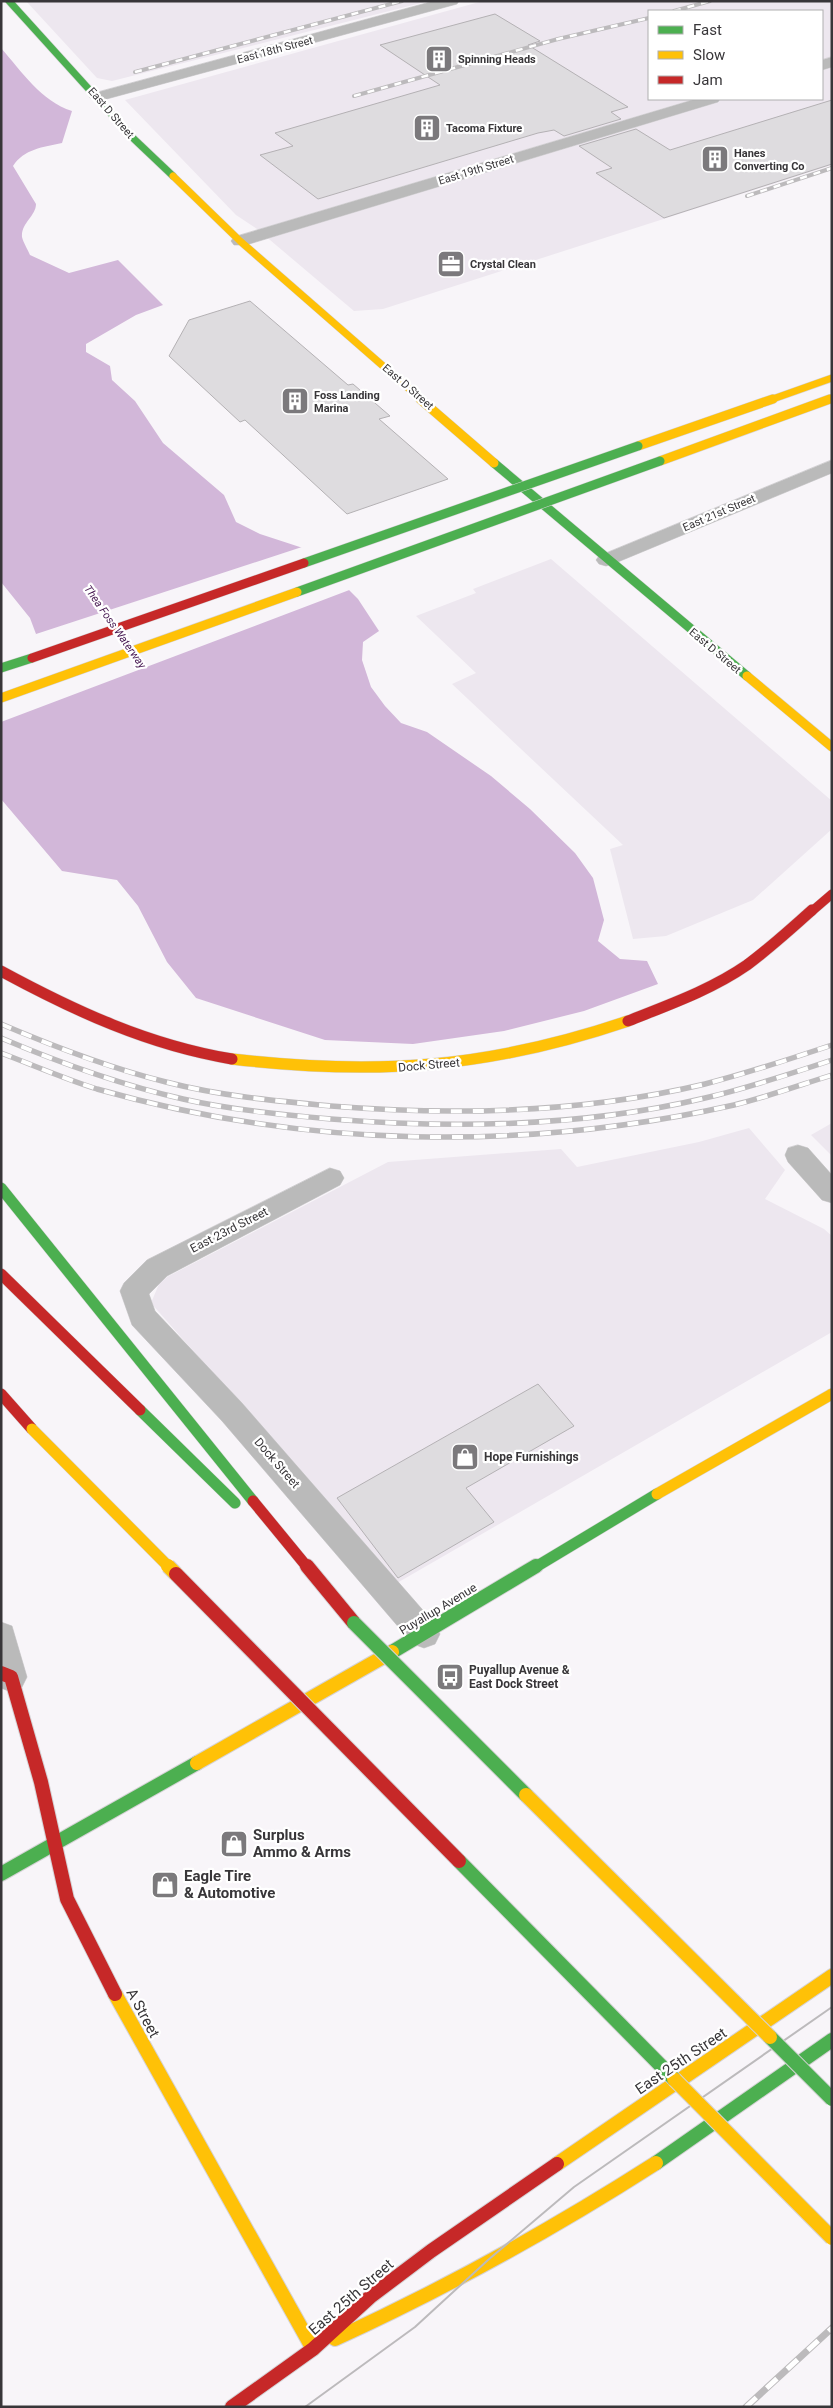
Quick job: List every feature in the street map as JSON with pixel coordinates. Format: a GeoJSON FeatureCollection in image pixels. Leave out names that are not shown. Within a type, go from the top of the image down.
{"type":"FeatureCollection","features":[{"type":"Feature","properties":{"kind":"main road","name":"East D Street"},"geometry":{"type":"LineString","coordinates":[[9,1],[134,139],[240,241],[622,574],[832,747]]}},
{"type":"Feature","properties":{"kind":"main road"},"geometry":{"type":"LineString","coordinates":[[1,668],[832,378]]}},
{"type":"Feature","properties":{"kind":"main road"},"geometry":{"type":"LineString","coordinates":[[1,698],[832,398]]}},
{"type":"Feature","properties":{"kind":"main road","name":"Dock Street"},"geometry":{"type":"LineString","coordinates":[[1,971],[98,1022],[160,1044],[212,1057],[263,1064],[327,1068],[406,1068],[518,1053],[611,1028],[697,991],[745,965],[832,894]]}},
{"type":"Feature","properties":{"kind":"main road"},"geometry":{"type":"LineString","coordinates":[[1,1188],[178,1410],[354,1623]]}},
{"type":"Feature","properties":{"kind":"main road"},"geometry":{"type":"LineString","coordinates":[[1,1274],[241,1510]]}},
{"type":"Feature","properties":{"kind":"main road"},"geometry":{"type":"LineString","coordinates":[[1,1394],[32,1429],[832,2238]]}},
{"type":"Feature","properties":{"kind":"main road","name":"Puyallup Avenue"},"geometry":{"type":"LineString","coordinates":[[1,1874],[424,1634],[612,1519],[832,1394]]}},
{"type":"Feature","properties":{"kind":"main road"},"geometry":{"type":"LineString","coordinates":[[1,1402],[32,1429]]}},
{"type":"Feature","properties":{"kind":"main road"},"geometry":{"type":"LineString","coordinates":[[262,1531],[832,2098]]}},
{"type":"Feature","properties":{"kind":"main road","name":"A Street"},"geometry":{"type":"LineString","coordinates":[[6,1675],[41,1782],[56,1842],[67,1899],[71,1908],[131,2025],[313,2349]]}},
{"type":"Feature","properties":{"kind":"main road","name":"East 25th Street"},"geometry":{"type":"LineString","coordinates":[[313,2349],[370,2297],[431,2251],[832,1976]]}},
{"type":"Feature","properties":{"kind":"main road","name":"East 25th Street"},"geometry":{"type":"LineString","coordinates":[[313,2349],[382,2318],[585,2209],[667,2156],[832,2040]]}},
{"type":"Feature","properties":{"kind":"main road"},"geometry":{"type":"LineString","coordinates":[[232,2407],[313,2349]]}},
{"type":"Feature","properties":{"kind":"street","name":"East 18th Street"},"geometry":{"type":"LineString","coordinates":[[97,97],[452,1]]}},
{"type":"Feature","properties":{"kind":"street","name":"East 19th Street"},"geometry":{"type":"LineString","coordinates":[[240,241],[709,100]]}},
{"type":"Feature","properties":{"kind":"street","name":"East 21st Street"},"geometry":{"type":"LineString","coordinates":[[606,560],[832,466]]}},
{"type":"Feature","properties":{"kind":"street"},"geometry":{"type":"LineString","coordinates":[[798,1155],[832,1193]]}},
{"type":"Feature","properties":{"kind":"street","name":"East 23rd Street"},"geometry":{"type":"LineString","coordinates":[[134,1291],[156,1268],[330,1178]]}},
{"type":"Feature","properties":{"kind":"street","name":"Dock Street"},"geometry":{"type":"LineString","coordinates":[[134,1291],[142,1317],[232,1412],[388,1590],[424,1634]]}},
{"type":"Feature","properties":{"kind":"street"},"geometry":{"type":"LineString","coordinates":[[1,1636],[6,1675]]}},
{"type":"Feature","properties":{"kind":"shaded area"},"geometry":{"type":"Polygon","coordinates":[[[26,1],[429,1],[112,81],[97,78],[26,1]]]}},
{"type":"Feature","properties":{"kind":"shaded area"},"geometry":{"type":"Polygon","coordinates":[[[483,1],[832,1],[832,165],[383,309],[354,311],[257,229],[236,215],[125,100],[483,1]]]}},
{"type":"Feature","properties":{"kind":"shaded area"},"geometry":{"type":"Polygon","coordinates":[[[551,559],[832,801],[832,829],[753,900],[666,936],[633,939],[610,849],[623,845],[452,684],[476,673],[416,616],[476,593],[473,589],[551,559]]]}},
{"type":"Feature","properties":{"kind":"shaded area"},"geometry":{"type":"Polygon","coordinates":[[[832,1123],[832,1156],[811,1135],[832,1123]]]}},
{"type":"Feature","properties":{"kind":"shaded area"},"geometry":{"type":"Polygon","coordinates":[[[749,1128],[785,1170],[765,1199],[824,1229],[832,1236],[832,1332],[397,1583],[151,1303],[159,1284],[167,1277],[388,1162],[561,1149],[577,1167],[699,1142],[749,1128]]]}},
{"type":"Feature","properties":{"kind":"water","name":"Thea Foss Waterway"},"geometry":{"type":"Polygon","coordinates":[[[1,48],[41,93],[72,111],[62,143],[28,152],[17,160],[13,166],[36,204],[34,212],[22,232],[22,237],[30,255],[69,273],[118,260],[163,305],[136,315],[86,344],[86,352],[110,366],[112,380],[135,401],[163,443],[224,495],[236,522],[260,534],[309,550],[358,599],[379,631],[363,642],[362,660],[371,687],[385,706],[401,723],[427,732],[491,776],[530,809],[575,853],[593,878],[604,920],[598,941],[620,959],[647,961],[658,984],[584,1011],[504,1031],[413,1044],[325,1040],[196,998],[167,962],[138,906],[117,880],[62,871],[1,799],[1,681],[13,673],[36,634],[30,618],[1,582],[1,48]]]}},
{"type":"Feature","properties":{"kind":"pier"},"geometry":{"type":"Polygon","coordinates":[[[305,546],[311,548],[352,589],[1,722],[1,678],[11,671],[33,635],[305,546]]]}},
{"type":"Feature","properties":{"kind":"building","name":"Tacoma Fixture"},"geometry":{"type":"Polygon","coordinates":[[[495,14],[540,41],[528,45],[628,107],[611,112],[621,119],[564,136],[554,130],[538,133],[318,199],[260,155],[293,146],[275,133],[440,85],[380,45],[495,14]]]}},
{"type":"Feature","properties":{"kind":"building","name":"Hanes Converting Co"},"geometry":{"type":"Polygon","coordinates":[[[832,100],[832,164],[664,218],[596,173],[612,168],[579,146],[636,129],[670,150],[832,100]]]}},
{"type":"Feature","properties":{"kind":"building","name":"Foss Landing Marina"},"geometry":{"type":"Polygon","coordinates":[[[250,301],[348,385],[353,384],[390,416],[379,419],[448,479],[347,514],[245,420],[240,422],[169,356],[189,320],[250,301]]]}},
{"type":"Feature","properties":{"kind":"building","name":"Hope Furnishings"},"geometry":{"type":"Polygon","coordinates":[[[538,1384],[574,1426],[466,1488],[494,1522],[398,1578],[337,1498],[538,1384]]]}},
{"type":"Feature","properties":{"kind":"tram line"},"geometry":{"type":"LineString","coordinates":[[305,2407],[415,2327],[488,2260],[574,2187],[832,2007]]}},
{"type":"Feature","properties":{"kind":"railway"},"geometry":{"type":"LineString","coordinates":[[135,72],[402,1]]}},
{"type":"Feature","properties":{"kind":"railway"},"geometry":{"type":"LineString","coordinates":[[678,10],[710,1]]}},
{"type":"Feature","properties":{"kind":"railway"},"geometry":{"type":"LineString","coordinates":[[354,96],[558,39],[648,18]]}},
{"type":"Feature","properties":{"kind":"railway"},"geometry":{"type":"LineString","coordinates":[[747,196],[832,168]]}},
{"type":"Feature","properties":{"kind":"railway"},"geometry":{"type":"LineString","coordinates":[[1,1024],[103,1064],[186,1087],[290,1102],[425,1111],[519,1110],[613,1101],[659,1094],[721,1080],[832,1045]]}},
{"type":"Feature","properties":{"kind":"railway"},"geometry":{"type":"LineString","coordinates":[[1,1038],[68,1065],[114,1080],[201,1103],[294,1116],[425,1124],[519,1123],[566,1120],[659,1108],[737,1090],[832,1060]]}},
{"type":"Feature","properties":{"kind":"railway"},"geometry":{"type":"LineString","coordinates":[[1,1053],[97,1089],[175,1109],[254,1123],[334,1132],[414,1137],[495,1136],[575,1131],[655,1120],[734,1105],[832,1075]]}},
{"type":"Feature","properties":{"kind":"railway"},"geometry":{"type":"LineString","coordinates":[[746,2407],[832,2328]]}},
{"type":"Feature","properties":{"kind":"traffic: fast"},"geometry":{"type":"LineString","coordinates":[[9,1],[134,139],[173,176]]}},
{"type":"Feature","properties":{"kind":"traffic: fast"},"geometry":{"type":"LineString","coordinates":[[304,563],[638,446]]}},
{"type":"Feature","properties":{"kind":"traffic: fast"},"geometry":{"type":"LineString","coordinates":[[297,592],[660,461]]}},
{"type":"Feature","properties":{"kind":"traffic: fast"},"geometry":{"type":"LineString","coordinates":[[494,463],[747,676]]}},
{"type":"Feature","properties":{"kind":"traffic: fast"},"geometry":{"type":"LineString","coordinates":[[1,668],[32,658]]}},
{"type":"Feature","properties":{"kind":"traffic: fast"},"geometry":{"type":"LineString","coordinates":[[1,1188],[253,1501]]}},
{"type":"Feature","properties":{"kind":"traffic: fast"},"geometry":{"type":"LineString","coordinates":[[140,1410],[235,1503]]}},
{"type":"Feature","properties":{"kind":"traffic: fast"},"geometry":{"type":"LineString","coordinates":[[392,1652],[657,1494]]}},
{"type":"Feature","properties":{"kind":"traffic: fast"},"geometry":{"type":"LineString","coordinates":[[354,1623],[526,1795]]}},
{"type":"Feature","properties":{"kind":"traffic: fast"},"geometry":{"type":"LineString","coordinates":[[1,1874],[197,1763]]}},
{"type":"Feature","properties":{"kind":"traffic: fast"},"geometry":{"type":"LineString","coordinates":[[459,1861],[674,2079]]}},
{"type":"Feature","properties":{"kind":"traffic: fast"},"geometry":{"type":"LineString","coordinates":[[770,2037],[832,2099]]}},
{"type":"Feature","properties":{"kind":"traffic: fast"},"geometry":{"type":"LineString","coordinates":[[656,2163],[832,2040]]}},
{"type":"Feature","properties":{"kind":"traffic: slow"},"geometry":{"type":"LineString","coordinates":[[173,176],[240,241],[494,463]]}},
{"type":"Feature","properties":{"kind":"traffic: slow"},"geometry":{"type":"LineString","coordinates":[[638,446],[832,378]]}},
{"type":"Feature","properties":{"kind":"traffic: slow"},"geometry":{"type":"LineString","coordinates":[[660,461],[832,398]]}},
{"type":"Feature","properties":{"kind":"traffic: slow"},"geometry":{"type":"LineString","coordinates":[[1,698],[297,592]]}},
{"type":"Feature","properties":{"kind":"traffic: slow"},"geometry":{"type":"LineString","coordinates":[[747,676],[832,747]]}},
{"type":"Feature","properties":{"kind":"traffic: slow"},"geometry":{"type":"LineString","coordinates":[[232,1059],[282,1065],[333,1068],[433,1065],[531,1050],[580,1037],[628,1021]]}},
{"type":"Feature","properties":{"kind":"traffic: slow"},"geometry":{"type":"LineString","coordinates":[[657,1494],[832,1394]]}},
{"type":"Feature","properties":{"kind":"traffic: slow"},"geometry":{"type":"LineString","coordinates":[[32,1429],[176,1574]]}},
{"type":"Feature","properties":{"kind":"traffic: slow"},"geometry":{"type":"LineString","coordinates":[[197,1763],[392,1652]]}},
{"type":"Feature","properties":{"kind":"traffic: slow"},"geometry":{"type":"LineString","coordinates":[[526,1795],[770,2037]]}},
{"type":"Feature","properties":{"kind":"traffic: slow"},"geometry":{"type":"LineString","coordinates":[[557,2164],[832,1976]]}},
{"type":"Feature","properties":{"kind":"traffic: slow"},"geometry":{"type":"LineString","coordinates":[[115,1994],[313,2349]]}},
{"type":"Feature","properties":{"kind":"traffic: slow"},"geometry":{"type":"LineString","coordinates":[[674,2079],[832,2238]]}},
{"type":"Feature","properties":{"kind":"traffic: slow"},"geometry":{"type":"LineString","coordinates":[[335,2339],[417,2300],[499,2257],[579,2211],[656,2163]]}},
{"type":"Feature","properties":{"kind":"traffic: jam"},"geometry":{"type":"LineString","coordinates":[[32,658],[304,563]]}},
{"type":"Feature","properties":{"kind":"traffic: jam"},"geometry":{"type":"LineString","coordinates":[[628,1021],[688,996],[732,974],[757,957],[832,894]]}},
{"type":"Feature","properties":{"kind":"traffic: jam"},"geometry":{"type":"LineString","coordinates":[[1,971],[84,1014],[113,1026],[171,1046],[201,1054],[232,1059]]}},
{"type":"Feature","properties":{"kind":"traffic: jam"},"geometry":{"type":"LineString","coordinates":[[1,1274],[140,1410]]}},
{"type":"Feature","properties":{"kind":"traffic: jam"},"geometry":{"type":"LineString","coordinates":[[1,1394],[32,1429]]}},
{"type":"Feature","properties":{"kind":"traffic: jam"},"geometry":{"type":"LineString","coordinates":[[253,1501],[354,1623]]}},
{"type":"Feature","properties":{"kind":"traffic: jam"},"geometry":{"type":"LineString","coordinates":[[176,1574],[459,1861]]}},
{"type":"Feature","properties":{"kind":"traffic: jam"},"geometry":{"type":"LineString","coordinates":[[1,1673],[11,1677],[41,1782],[67,1899],[115,1994]]}},
{"type":"Feature","properties":{"kind":"traffic: jam"},"geometry":{"type":"LineString","coordinates":[[232,2407],[313,2349],[370,2297],[431,2251],[557,2164]]}},
{"type":"Feature","properties":{"kind":"place","name":"Spinning Heads"},"geometry":{"type":"Point","coordinates":[439,59]}},
{"type":"Feature","properties":{"kind":"place","name":"Tacoma Fixture"},"geometry":{"type":"Point","coordinates":[427,128]}},
{"type":"Feature","properties":{"kind":"place","name":"Hanes Converting Co"},"geometry":{"type":"Point","coordinates":[715,159]}},
{"type":"Feature","properties":{"kind":"place","name":"Crystal Clean"},"geometry":{"type":"Point","coordinates":[451,264]}},
{"type":"Feature","properties":{"kind":"place","name":"Foss Landing Marina"},"geometry":{"type":"Point","coordinates":[295,401]}},
{"type":"Feature","properties":{"kind":"place","name":"Hope Furnishings"},"geometry":{"type":"Point","coordinates":[465,1457]}},
{"type":"Feature","properties":{"kind":"place","name":"Puyallup Avenue & East Dock Street"},"geometry":{"type":"Point","coordinates":[450,1677]}},
{"type":"Feature","properties":{"kind":"place","name":"Surplus Ammo & Arms"},"geometry":{"type":"Point","coordinates":[234,1844]}},
{"type":"Feature","properties":{"kind":"place","name":"Eagle Tire & Automotive"},"geometry":{"type":"Point","coordinates":[165,1885]}}]}
